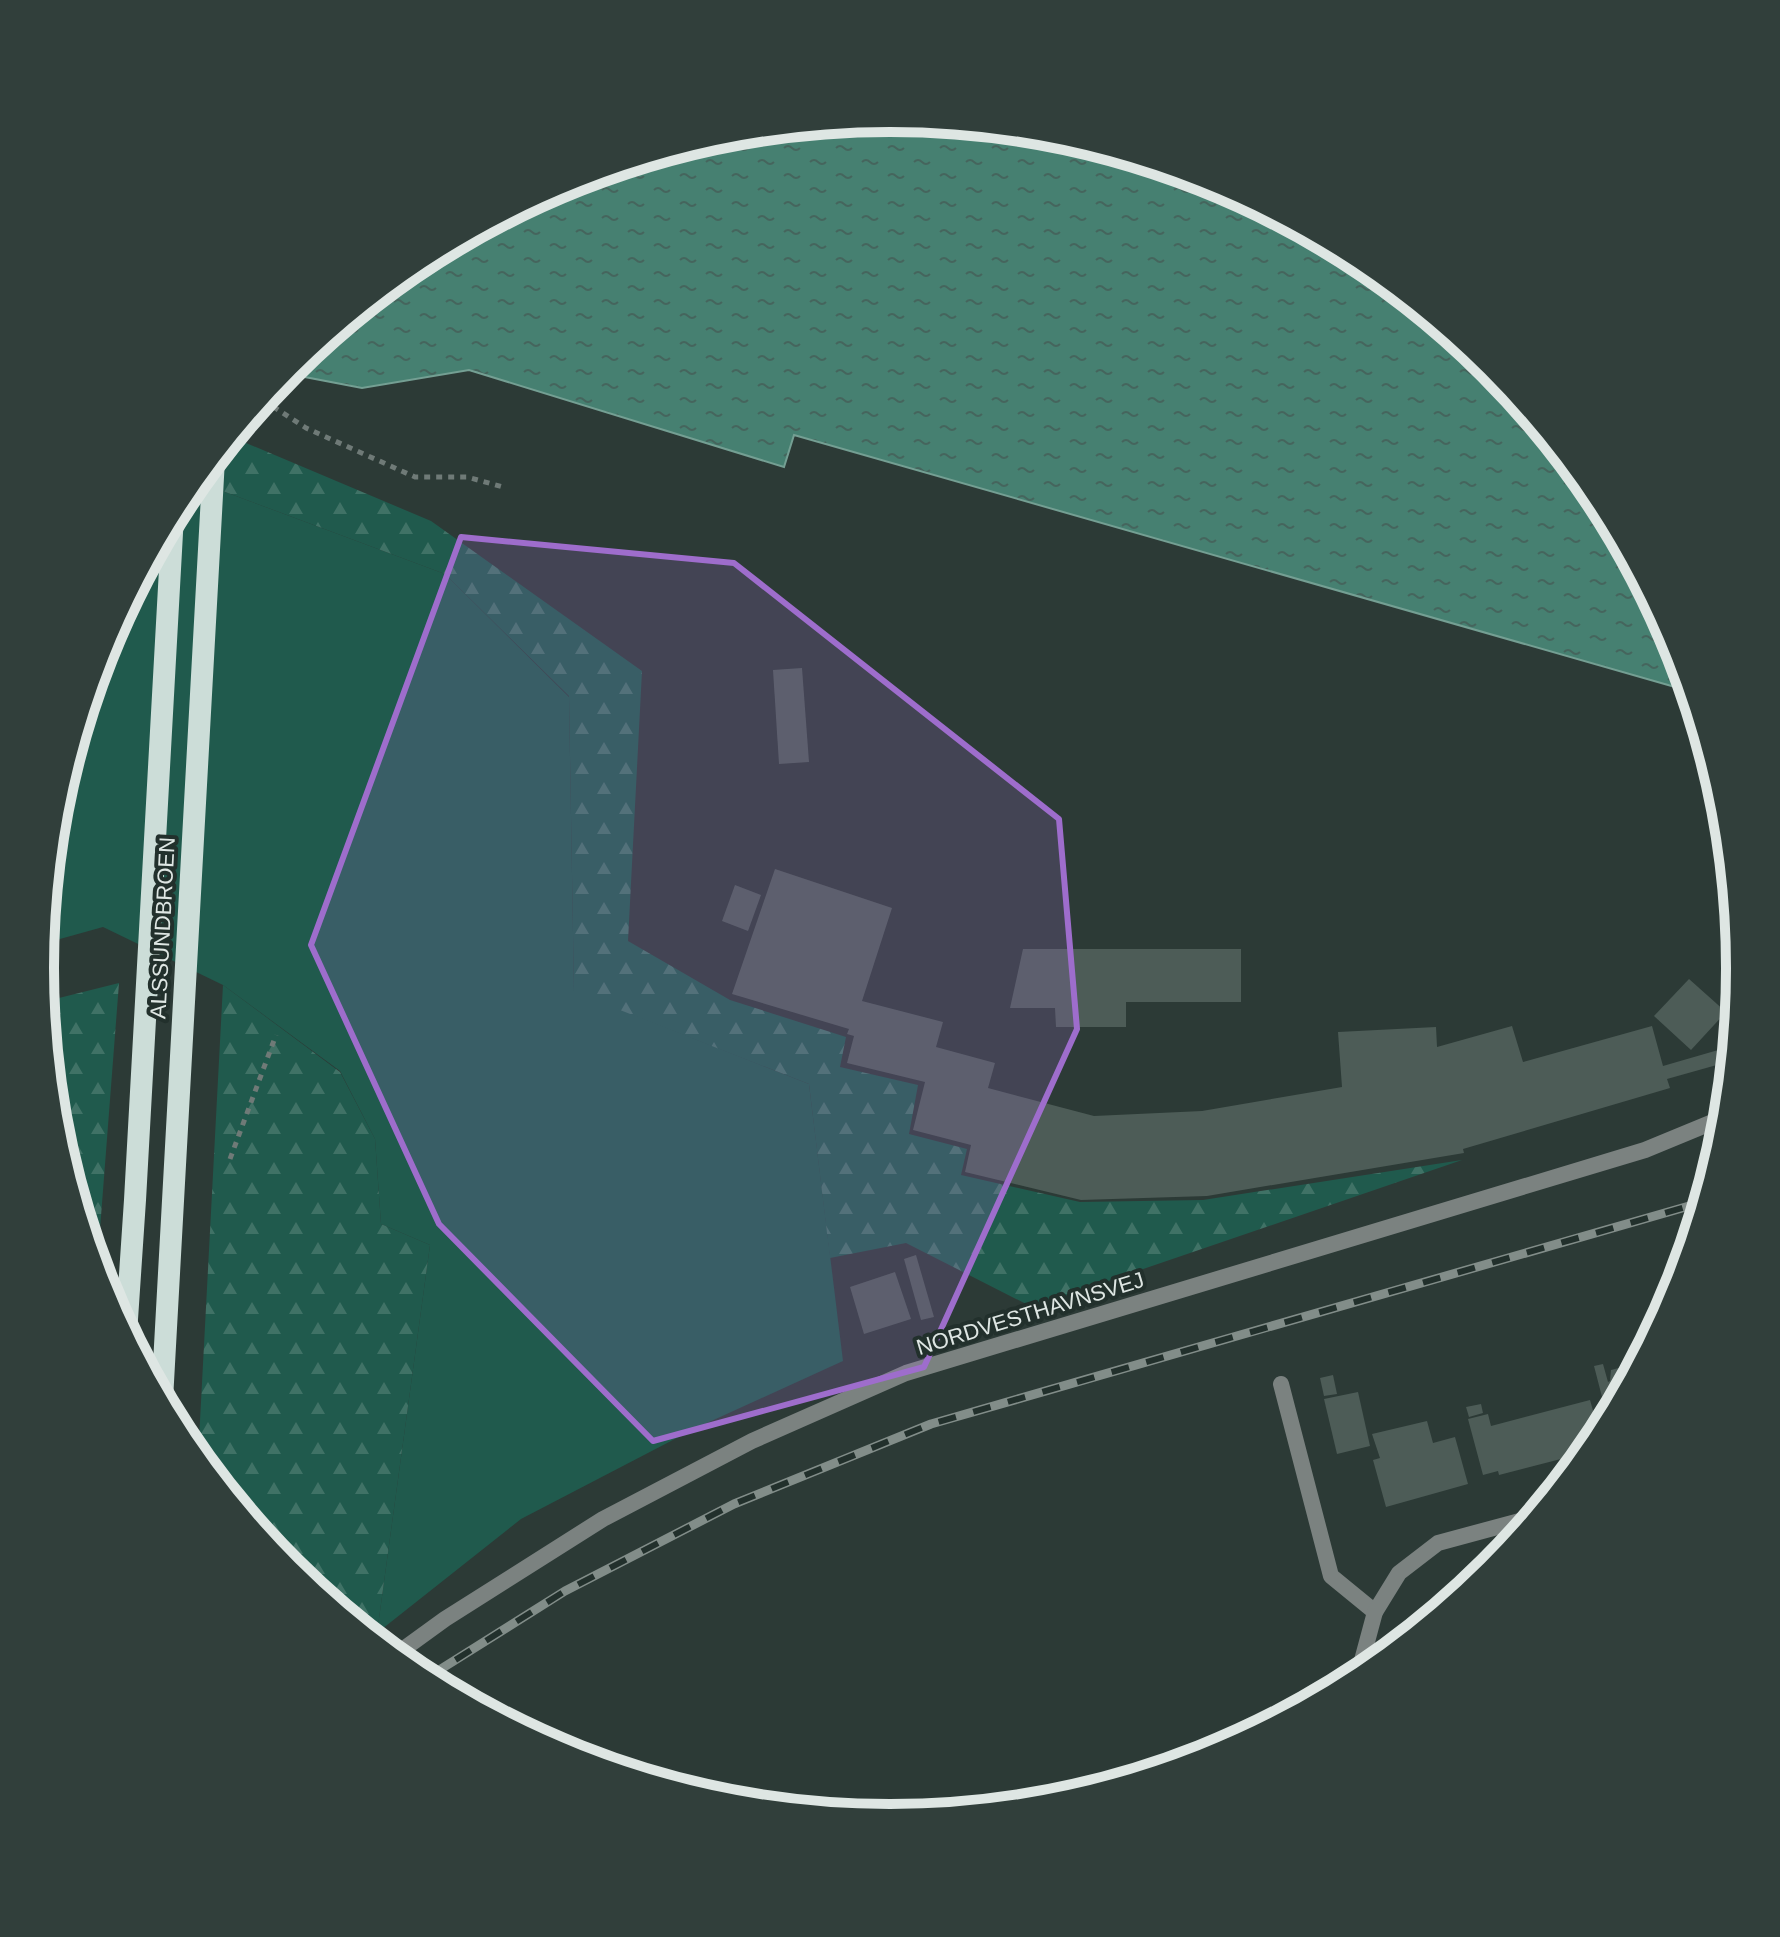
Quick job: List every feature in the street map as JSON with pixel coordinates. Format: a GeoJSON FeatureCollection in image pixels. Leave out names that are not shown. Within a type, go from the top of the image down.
{"type":"FeatureCollection","features":[{"type":"Feature","properties":{"kind":"highway","name":"ALSSUNDBROEN"},"geometry":{"type":"LineString","coordinates":[[163,1381],[213,479]]}},
{"type":"Feature","properties":{"kind":"highway","name":"ALSSUNDBROEN"},"geometry":{"type":"LineString","coordinates":[[128,1310],[172,541]]}},
{"type":"Feature","properties":{"kind":"street","name":"NORDVESTHAVNSVEJ"},"geometry":{"type":"LineString","coordinates":[[404,1649],[445,1619],[603,1519],[752,1441],[906,1373],[1645,1150],[1712,1123]]}},
{"type":"Feature","properties":{"kind":"street"},"geometry":{"type":"LineString","coordinates":[[1281,1384],[1331,1576],[1375,1612]]}},
{"type":"Feature","properties":{"kind":"street"},"geometry":{"type":"LineString","coordinates":[[1363,1658],[1375,1612],[1399,1573],[1438,1543],[1518,1521]]}},
{"type":"Feature","properties":{"kind":"path"},"geometry":{"type":"LineString","coordinates":[[272,406],[306,428],[415,477],[467,477],[503,487]]}},
{"type":"Feature","properties":{"kind":"path"},"geometry":{"type":"LineString","coordinates":[[230,1159],[276,1035]]}},
{"type":"Feature","properties":{"kind":"highlighted area"},"geometry":{"type":"Polygon","coordinates":[[[461,537],[734,563],[1059,819],[1077,1029],[924,1367],[653,1441],[439,1224],[311,945],[461,537]]]}},
{"type":"Feature","properties":{"kind":"green space"},"geometry":{"type":"Polygon","coordinates":[[[242,441],[431,521],[642,671],[628,941],[730,1000],[846,1037],[840,1067],[918,1085],[909,1134],[967,1149],[961,1175],[1080,1202],[1203,1200],[1462,1160],[1032,1307],[906,1243],[830,1258],[809,1084],[574,992],[569,696],[445,574],[208,486],[242,441]]]}},
{"type":"Feature","properties":{"kind":"green space"},"geometry":{"type":"Polygon","coordinates":[[[208,486],[445,574],[569,697],[574,991],[809,1084],[843,1361],[696,1428],[521,1519],[380,1631],[430,1245],[381,1224],[375,1139],[340,1071],[223,985],[103,927],[55,940],[61,859],[82,752],[98,700],[140,599],[166,550],[208,486]]]}},
{"type":"Feature","properties":{"kind":"green space"},"geometry":{"type":"Polygon","coordinates":[[[119,983],[99,1240],[70,1132],[61,1078],[55,999],[119,983]]]}},
{"type":"Feature","properties":{"kind":"green space"},"geometry":{"type":"Polygon","coordinates":[[[223,985],[340,1072],[375,1139],[381,1224],[430,1245],[378,1629],[299,1560],[261,1520],[199,1439],[223,985]]]}},
{"type":"Feature","properties":{"kind":"water"},"geometry":{"type":"Polygon","coordinates":[[[890,132],[999,140],[1106,161],[1210,196],[1260,219],[1354,273],[1441,340],[1519,417],[1585,504],[1640,599],[1677,688],[794,435],[784,467],[469,370],[362,388],[300,376],[381,305],[426,273],[520,219],[621,177],[727,149],[835,134],[890,132]]]}},
{"type":"Feature","properties":{"kind":"building"},"geometry":{"type":"Polygon","coordinates":[[[802,668],[809,762],[779,764],[773,670],[802,668]]]}},
{"type":"Feature","properties":{"kind":"building"},"geometry":{"type":"Polygon","coordinates":[[[775,869],[892,908],[862,1001],[943,1022],[936,1047],[995,1063],[988,1088],[1094,1116],[1202,1111],[1342,1087],[1338,1032],[1436,1027],[1437,1047],[1512,1026],[1523,1062],[1652,1026],[1663,1066],[1722,1049],[1720,1064],[1667,1079],[1670,1088],[1463,1149],[1464,1153],[1207,1196],[1081,1200],[965,1172],[971,1145],[913,1130],[925,1082],[847,1063],[854,1036],[847,1034],[849,1029],[732,994],[775,869]]]}},
{"type":"Feature","properties":{"kind":"building"},"geometry":{"type":"Polygon","coordinates":[[[735,885],[761,895],[748,931],[722,921],[735,885]]]}},
{"type":"Feature","properties":{"kind":"building"},"geometry":{"type":"Polygon","coordinates":[[[1023,949],[1241,949],[1241,1002],[1126,1002],[1126,1027],[1056,1027],[1055,1008],[1010,1008],[1023,949]]]}},
{"type":"Feature","properties":{"kind":"building"},"geometry":{"type":"Polygon","coordinates":[[[1689,979],[1724,1011],[1691,1050],[1654,1016],[1689,979]]]}},
{"type":"Feature","properties":{"kind":"building"},"geometry":{"type":"Polygon","coordinates":[[[916,1255],[934,1317],[921,1320],[904,1259],[916,1255]]]}},
{"type":"Feature","properties":{"kind":"building"},"geometry":{"type":"Polygon","coordinates":[[[895,1272],[911,1319],[864,1334],[850,1287],[895,1272]]]}},
{"type":"Feature","properties":{"kind":"building"},"geometry":{"type":"Polygon","coordinates":[[[1603,1364],[1608,1382],[1611,1370],[1625,1366],[1604,1403],[1594,1366],[1603,1364]]]}},
{"type":"Feature","properties":{"kind":"building"},"geometry":{"type":"Polygon","coordinates":[[[1333,1375],[1337,1394],[1324,1396],[1320,1378],[1333,1375]]]}},
{"type":"Feature","properties":{"kind":"building"},"geometry":{"type":"Polygon","coordinates":[[[1358,1392],[1370,1446],[1337,1454],[1324,1399],[1358,1392]]]}},
{"type":"Feature","properties":{"kind":"building"},"geometry":{"type":"Polygon","coordinates":[[[1590,1400],[1595,1417],[1567,1457],[1499,1475],[1498,1471],[1483,1475],[1468,1419],[1488,1414],[1491,1426],[1590,1400]]]}},
{"type":"Feature","properties":{"kind":"building"},"geometry":{"type":"Polygon","coordinates":[[[1481,1404],[1483,1413],[1469,1417],[1466,1407],[1481,1404]]]}},
{"type":"Feature","properties":{"kind":"building"},"geometry":{"type":"Polygon","coordinates":[[[1427,1421],[1433,1443],[1455,1437],[1468,1484],[1386,1507],[1373,1460],[1380,1458],[1372,1434],[1427,1421]]]}},
{"type":"Feature","properties":{"kind":"railway"},"geometry":{"type":"LineString","coordinates":[[438,1671],[565,1591],[734,1504],[931,1424],[1692,1205]]}}]}
